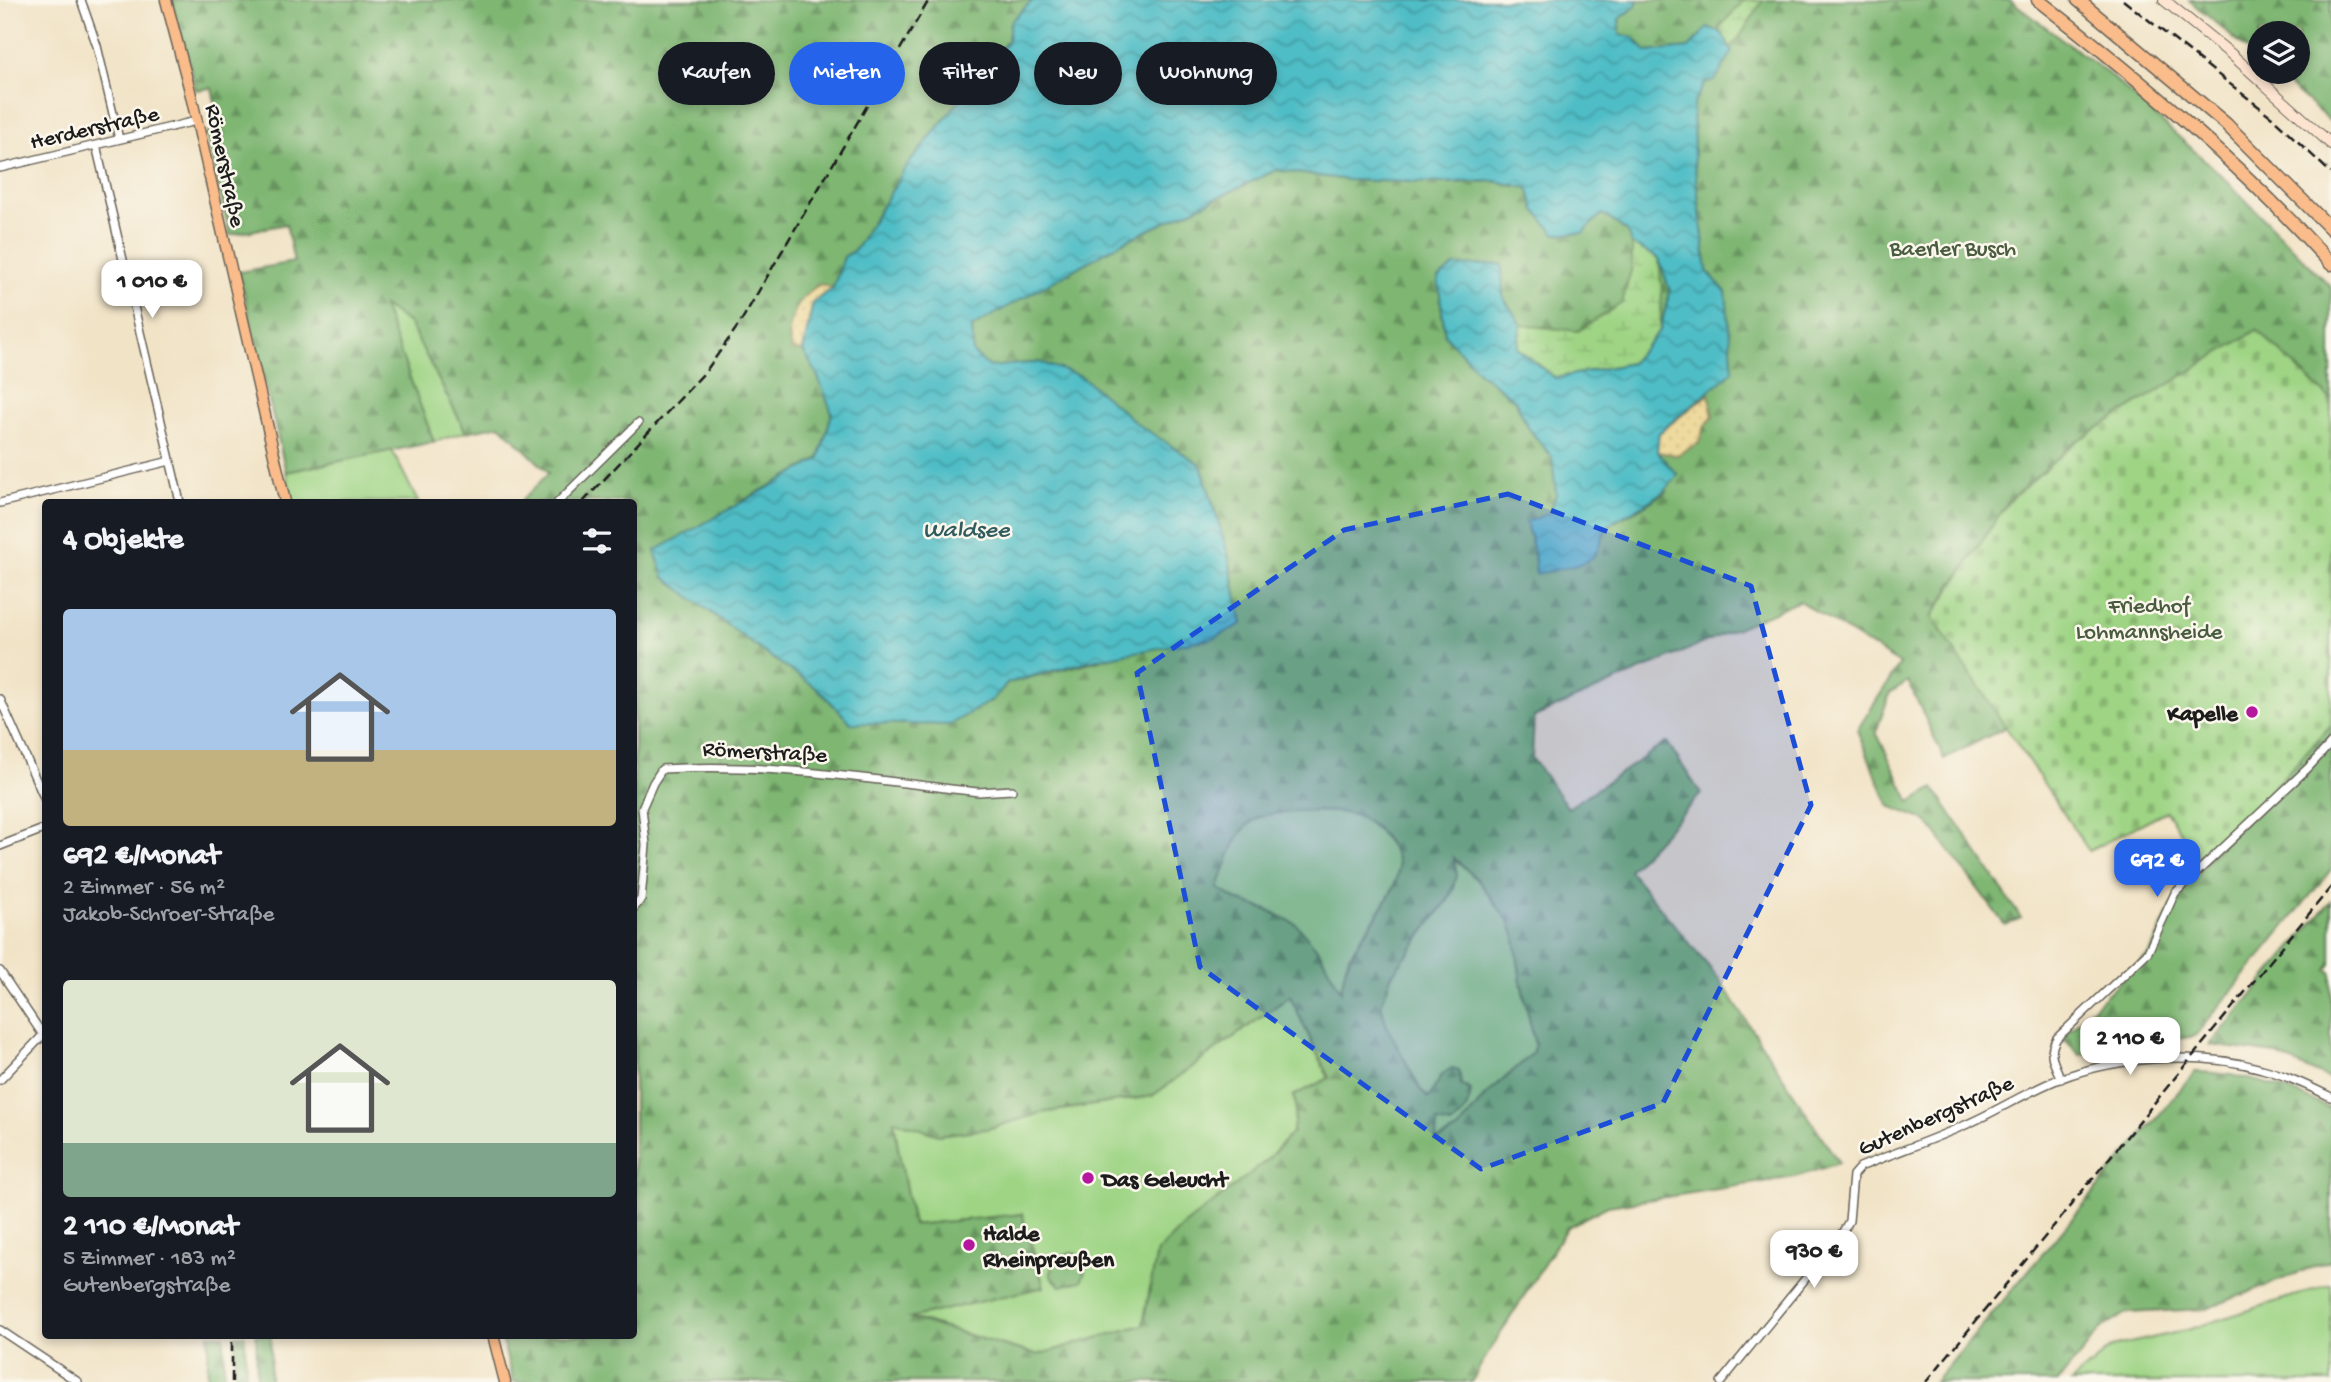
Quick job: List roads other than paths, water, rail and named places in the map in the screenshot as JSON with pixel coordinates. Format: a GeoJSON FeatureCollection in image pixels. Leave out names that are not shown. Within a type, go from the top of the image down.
{"type":"FeatureCollection","features":[{"type":"Feature","properties":{"kind":"highway"},"geometry":{"type":"LineString","coordinates":[[2038,0],[2107,54],[2211,144],[2265,195],[2331,264]]}},
{"type":"Feature","properties":{"kind":"highway"},"geometry":{"type":"LineString","coordinates":[[2078,0],[2226,124],[2331,229]]}},
{"type":"Feature","properties":{"kind":"main road","name":"Römerstraße"},"geometry":{"type":"LineString","coordinates":[[166,0],[197,121],[284,499]]}},
{"type":"Feature","properties":{"kind":"main road"},"geometry":{"type":"LineString","coordinates":[[2164,0],[2231,54],[2331,144]]}},
{"type":"Feature","properties":{"kind":"main road"},"geometry":{"type":"LineString","coordinates":[[494,1339],[505,1382]]}},
{"type":"Feature","properties":{"kind":"street"},"geometry":{"type":"LineString","coordinates":[[81,0],[97,46],[119,139]]}},
{"type":"Feature","properties":{"kind":"street","name":"Herderstraße"},"geometry":{"type":"LineString","coordinates":[[0,168],[197,121]]}},
{"type":"Feature","properties":{"kind":"street"},"geometry":{"type":"LineString","coordinates":[[96,145],[179,499]]}},
{"type":"Feature","properties":{"kind":"street"},"geometry":{"type":"LineString","coordinates":[[561,499],[638,423]]}},
{"type":"Feature","properties":{"kind":"street"},"geometry":{"type":"LineString","coordinates":[[0,503],[170,461]]}},
{"type":"Feature","properties":{"kind":"street"},"geometry":{"type":"LineString","coordinates":[[0,699],[42,793]]}},
{"type":"Feature","properties":{"kind":"street"},"geometry":{"type":"LineString","coordinates":[[2061,1079],[2050,1056],[2051,1047],[2057,1038],[2148,952],[2175,893],[2331,743]]}},
{"type":"Feature","properties":{"kind":"street","name":"Römerstraße"},"geometry":{"type":"LineString","coordinates":[[637,904],[641,899],[646,845],[642,808],[662,769],[750,767],[978,792],[1012,790]]}},
{"type":"Feature","properties":{"kind":"street"},"geometry":{"type":"LineString","coordinates":[[36,779],[42,778]]}},
{"type":"Feature","properties":{"kind":"street"},"geometry":{"type":"LineString","coordinates":[[0,846],[42,830]]}},
{"type":"Feature","properties":{"kind":"street"},"geometry":{"type":"LineString","coordinates":[[0,971],[42,1031]]}},
{"type":"Feature","properties":{"kind":"street"},"geometry":{"type":"LineString","coordinates":[[0,1080],[42,1036]]}},
{"type":"Feature","properties":{"kind":"street","name":"Gutenbergstraße"},"geometry":{"type":"LineString","coordinates":[[1721,1382],[1841,1235],[1849,1221],[1853,1175],[1860,1167],[1964,1126],[2061,1079],[2106,1066],[2171,1059],[2227,1061],[2296,1080],[2331,1097]]}},
{"type":"Feature","properties":{"kind":"street"},"geometry":{"type":"LineString","coordinates":[[0,1330],[78,1382]]}},
{"type":"Feature","properties":{"kind":"water","name":"Waldsee"},"geometry":{"type":"Polygon","coordinates":[[[1033,0],[1638,0],[1635,7],[1619,19],[1620,35],[1634,37],[1646,52],[1689,48],[1707,28],[1722,33],[1732,52],[1716,79],[1705,83],[1693,105],[1694,160],[1707,271],[1726,292],[1733,371],[1659,433],[1657,452],[1678,475],[1656,497],[1608,526],[1597,552],[1589,560],[1536,574],[1534,551],[1526,522],[1550,513],[1556,494],[1552,457],[1529,429],[1515,400],[1481,374],[1445,335],[1438,278],[1455,266],[1502,264],[1503,297],[1521,325],[1517,348],[1555,378],[1631,363],[1660,330],[1670,291],[1659,259],[1632,244],[1627,231],[1602,214],[1583,233],[1555,234],[1535,210],[1528,188],[1495,181],[1439,183],[1348,180],[1276,170],[1123,242],[972,327],[973,353],[989,367],[1039,362],[1081,376],[1139,425],[1201,465],[1228,554],[1242,624],[1214,638],[1097,659],[1008,683],[992,700],[949,725],[851,723],[818,689],[762,651],[664,577],[655,551],[819,459],[832,413],[816,372],[803,351],[813,302],[833,288],[844,257],[856,249],[906,167],[956,105],[1020,105],[1020,42],[1006,42],[1010,22],[1033,0]]]}},
{"type":"Feature","properties":{"kind":"railway"},"geometry":{"type":"LineString","coordinates":[[586,499],[706,371],[740,323],[929,0]]}},
{"type":"Feature","properties":{"kind":"railway"},"geometry":{"type":"LineString","coordinates":[[2123,0],[2272,117],[2331,173]]}},
{"type":"Feature","properties":{"kind":"railway"},"geometry":{"type":"LineString","coordinates":[[1926,1382],[2331,887]]}},
{"type":"Feature","properties":{"kind":"railway"},"geometry":{"type":"LineString","coordinates":[[232,1339],[232,1382]]}},
{"type":"Feature","properties":{"kind":"place","name":"Kapelle"},"geometry":{"type":"Point","coordinates":[2252,712]}},
{"type":"Feature","properties":{"kind":"place","name":"Das Geleucht"},"geometry":{"type":"Point","coordinates":[1088,1178]}},
{"type":"Feature","properties":{"kind":"place","name":"Halde Rheinpreußen"},"geometry":{"type":"Point","coordinates":[969,1245]}},
{"type":"Feature","properties":{"kind":"park label","name":"Baerler Busch"},"geometry":{"type":"Point","coordinates":[1953,247]}},
{"type":"Feature","properties":{"kind":"park label","name":"Friedhof Lohmannsheide"},"geometry":{"type":"Point","coordinates":[2149,617]}}]}
